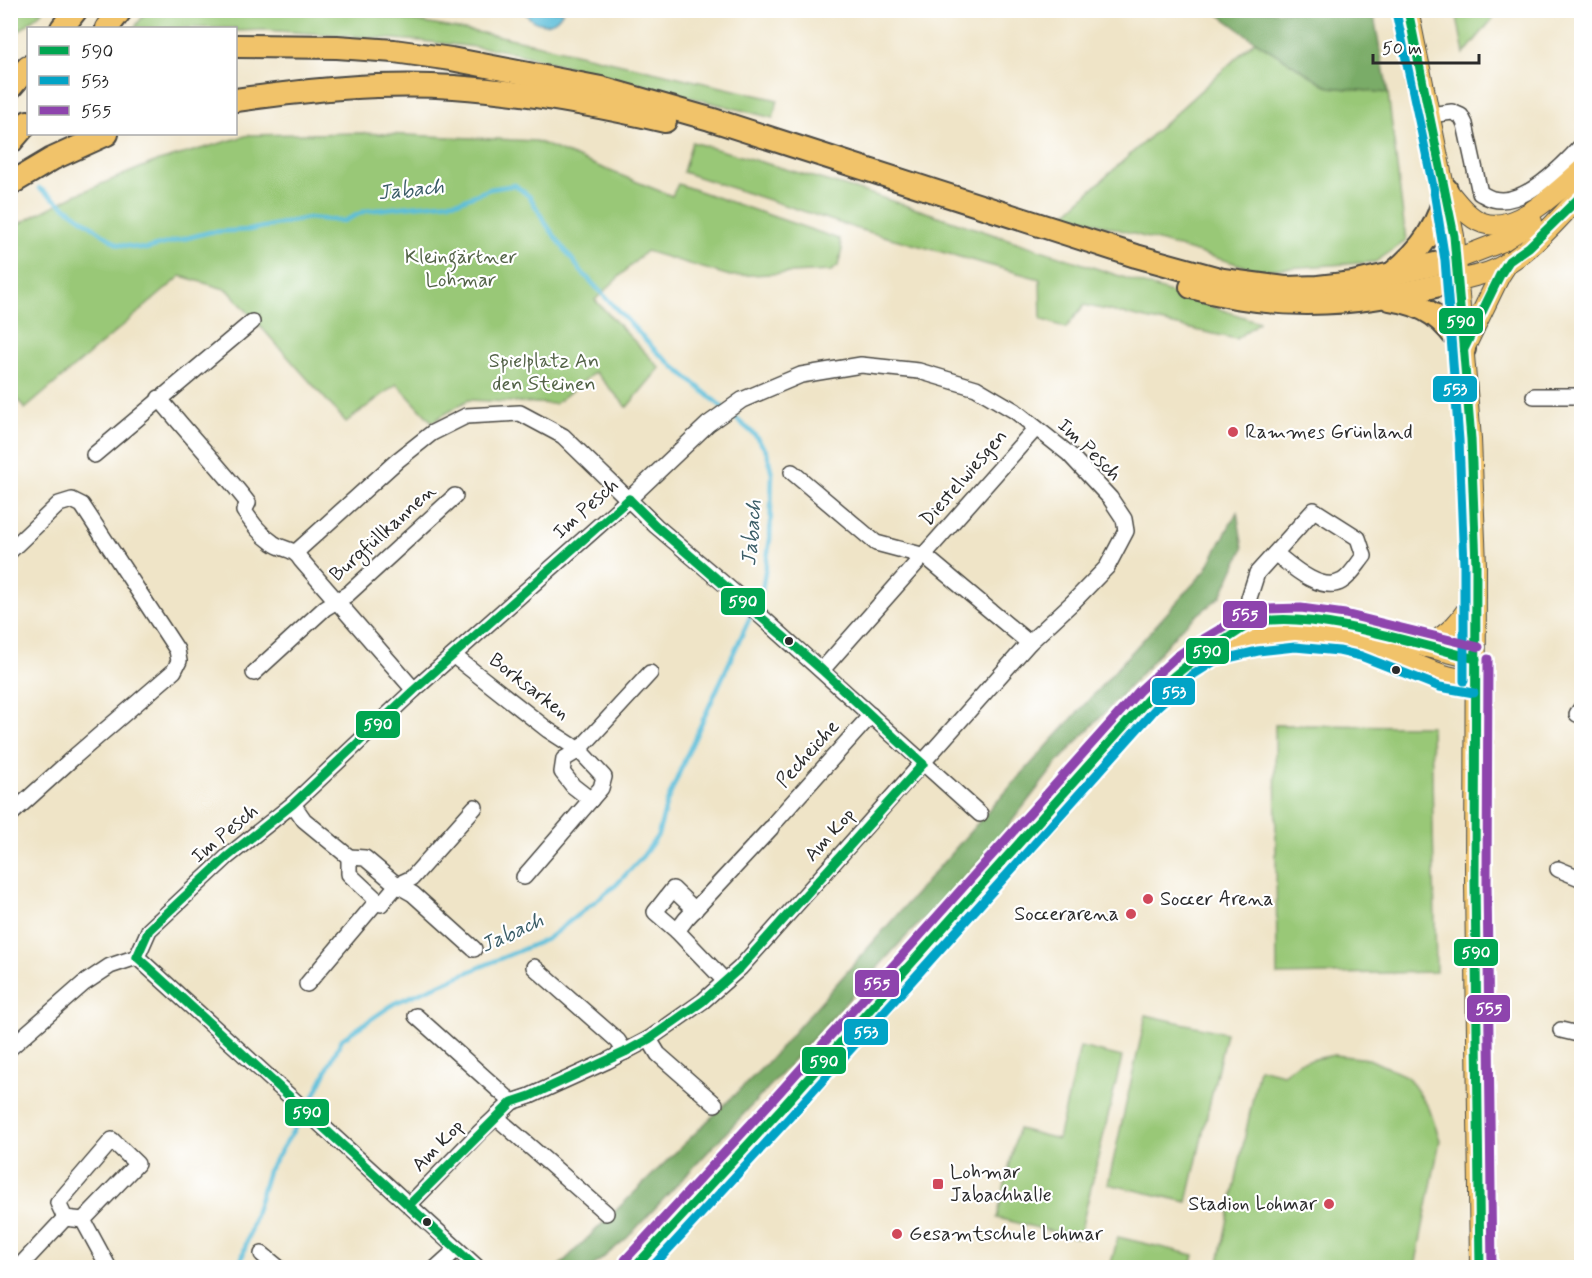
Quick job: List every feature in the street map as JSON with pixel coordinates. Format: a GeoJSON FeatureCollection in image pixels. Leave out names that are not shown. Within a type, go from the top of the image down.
{"type":"FeatureCollection","features":[{"type":"Feature","properties":{"kind":"highway"},"geometry":{"type":"LineString","coordinates":[[63,27],[76,10]]}},
{"type":"Feature","properties":{"kind":"highway"},"geometry":{"type":"LineString","coordinates":[[108,27],[121,10]]}},
{"type":"Feature","properties":{"kind":"highway"},"geometry":{"type":"LineString","coordinates":[[237,46],[337,46],[451,59],[546,76],[1223,280],[1254,285],[1304,288],[1353,283],[1392,274],[1458,270]]}},
{"type":"Feature","properties":{"kind":"highway"},"geometry":{"type":"LineString","coordinates":[[10,89],[27,68]]}},
{"type":"Feature","properties":{"kind":"highway"},"geometry":{"type":"LineString","coordinates":[[10,89],[27,84]]}},
{"type":"Feature","properties":{"kind":"highway"},"geometry":{"type":"LineString","coordinates":[[237,100],[322,89],[377,86],[452,87],[524,93],[672,115]]}},
{"type":"Feature","properties":{"kind":"highway"},"geometry":{"type":"LineString","coordinates":[[10,142],[27,123]]}},
{"type":"Feature","properties":{"kind":"highway"},"geometry":{"type":"LineString","coordinates":[[709,126],[1221,296],[1285,304],[1346,302],[1382,298],[1458,270]]}},
{"type":"Feature","properties":{"kind":"highway"},"geometry":{"type":"LineString","coordinates":[[10,184],[52,159],[105,135]]}},
{"type":"Feature","properties":{"kind":"highway"},"geometry":{"type":"LineString","coordinates":[[1392,274],[1409,260],[1434,227],[1442,209],[1446,189]]}},
{"type":"Feature","properties":{"kind":"highway"},"geometry":{"type":"LineString","coordinates":[[1382,298],[1407,302],[1430,311],[1450,328],[1464,349]]}},
{"type":"Feature","properties":{"kind":"main road"},"geometry":{"type":"LineString","coordinates":[[1408,10],[1446,189],[1458,270],[1472,439],[1476,595],[1476,949],[1480,1268]]}},
{"type":"Feature","properties":{"kind":"main road"},"geometry":{"type":"LineString","coordinates":[[1446,189],[1469,215],[1482,223],[1498,226],[1532,213],[1581,170]]}},
{"type":"Feature","properties":{"kind":"main road"},"geometry":{"type":"LineString","coordinates":[[1458,270],[1556,205],[1581,180]]}},
{"type":"Feature","properties":{"kind":"main road"},"geometry":{"type":"LineString","coordinates":[[1458,270],[1496,269],[1509,261],[1535,241],[1581,194]]}},
{"type":"Feature","properties":{"kind":"main road"},"geometry":{"type":"LineString","coordinates":[[1464,349],[1509,261]]}},
{"type":"Feature","properties":{"kind":"main road"},"geometry":{"type":"LineString","coordinates":[[1426,647],[1449,633],[1460,621],[1476,595]]}},
{"type":"Feature","properties":{"kind":"main road"},"geometry":{"type":"LineString","coordinates":[[634,1268],[780,1110],[1148,699],[1184,666],[1210,650],[1282,620],[1320,621],[1476,658]]}},
{"type":"Feature","properties":{"kind":"main road"},"geometry":{"type":"LineString","coordinates":[[1254,632],[1341,639],[1364,644],[1443,675],[1476,681]]}},
{"type":"Feature","properties":{"kind":"street"},"geometry":{"type":"LineString","coordinates":[[1430,115],[1452,112],[1461,116],[1465,124],[1480,193],[1494,199],[1521,196],[1561,167],[1581,146]]}},
{"type":"Feature","properties":{"kind":"street"},"geometry":{"type":"LineString","coordinates":[[94,455],[252,322]]}},
{"type":"Feature","properties":{"kind":"street","name":"Im Pesch"},"geometry":{"type":"LineString","coordinates":[[137,957],[148,930],[227,857],[293,804],[414,690],[629,499],[708,424],[733,405],[801,375],[861,365],[919,371],[976,388],[1015,411],[1069,454],[1110,498],[1124,519],[1126,531],[1107,567],[1029,643]]}},
{"type":"Feature","properties":{"kind":"street"},"geometry":{"type":"LineString","coordinates":[[1534,396],[1581,396]]}},
{"type":"Feature","properties":{"kind":"street","name":"Burgfüllkannen"},"geometry":{"type":"LineString","coordinates":[[159,398],[188,435],[248,502],[244,511],[257,531],[276,545],[296,552],[414,690]]}},
{"type":"Feature","properties":{"kind":"street"},"geometry":{"type":"LineString","coordinates":[[296,552],[398,460],[432,433],[466,416],[520,413],[563,436],[656,526],[822,670],[980,814]]}},
{"type":"Feature","properties":{"kind":"street","name":"Diestelwiesgen"},"geometry":{"type":"LineString","coordinates":[[822,670],[1036,428]]}},
{"type":"Feature","properties":{"kind":"street","name":"Diestelwiesgen"},"geometry":{"type":"LineString","coordinates":[[792,472],[876,543],[925,556],[1029,643]]}},
{"type":"Feature","properties":{"kind":"street","name":"Burgfüllkannen"},"geometry":{"type":"LineString","coordinates":[[254,673],[325,609],[338,602],[455,496]]}},
{"type":"Feature","properties":{"kind":"street"},"geometry":{"type":"LineString","coordinates":[[10,551],[59,504],[72,500],[82,505],[177,650],[179,661],[174,671],[10,815]]}},
{"type":"Feature","properties":{"kind":"street"},"geometry":{"type":"LineString","coordinates":[[1254,632],[1249,598],[1257,573],[1314,510],[1358,538],[1364,556],[1342,581],[1328,585],[1305,577],[1275,554]]}},
{"type":"Feature","properties":{"kind":"street","name":"Am Kop"},"geometry":{"type":"LineString","coordinates":[[410,1204],[480,1131],[512,1102],[530,1096],[649,1039],[703,1001],[740,968],[1029,643]]}},
{"type":"Feature","properties":{"kind":"street","name":"Borksarken"},"geometry":{"type":"LineString","coordinates":[[454,656],[548,730],[579,750],[604,777],[601,788],[524,877]]}},
{"type":"Feature","properties":{"kind":"street"},"geometry":{"type":"LineString","coordinates":[[591,800],[573,786],[562,772],[564,759],[579,750],[650,673]]}},
{"type":"Feature","properties":{"kind":"street","name":"Pecheiche"},"geometry":{"type":"LineString","coordinates":[[677,931],[871,715]]}},
{"type":"Feature","properties":{"kind":"street"},"geometry":{"type":"LineString","coordinates":[[293,804],[304,820],[349,857],[365,858],[397,885],[412,894],[474,949]]}},
{"type":"Feature","properties":{"kind":"street"},"geometry":{"type":"LineString","coordinates":[[349,857],[349,874],[381,904],[397,885],[412,878],[476,807]]}},
{"type":"Feature","properties":{"kind":"street"},"geometry":{"type":"LineString","coordinates":[[1558,869],[1581,879]]}},
{"type":"Feature","properties":{"kind":"street"},"geometry":{"type":"LineString","coordinates":[[696,910],[673,889],[655,912],[677,931],[725,981]]}},
{"type":"Feature","properties":{"kind":"street"},"geometry":{"type":"LineString","coordinates":[[307,984],[378,900]]}},
{"type":"Feature","properties":{"kind":"street"},"geometry":{"type":"LineString","coordinates":[[10,1048],[84,984],[110,966],[137,957],[478,1268]]}},
{"type":"Feature","properties":{"kind":"street"},"geometry":{"type":"LineString","coordinates":[[534,967],[618,1041],[625,1052]]}},
{"type":"Feature","properties":{"kind":"street"},"geometry":{"type":"LineString","coordinates":[[416,1016],[512,1102]]}},
{"type":"Feature","properties":{"kind":"street"},"geometry":{"type":"LineString","coordinates":[[1561,1030],[1581,1035]]}},
{"type":"Feature","properties":{"kind":"street"},"geometry":{"type":"LineString","coordinates":[[649,1039],[658,1054],[715,1104]]}},
{"type":"Feature","properties":{"kind":"street"},"geometry":{"type":"LineString","coordinates":[[496,1117],[606,1213]]}},
{"type":"Feature","properties":{"kind":"street"},"geometry":{"type":"LineString","coordinates":[[65,1218],[58,1203],[112,1140],[137,1164],[83,1220]]}},
{"type":"Feature","properties":{"kind":"street"},"geometry":{"type":"LineString","coordinates":[[65,1218],[83,1220]]}},
{"type":"Feature","properties":{"kind":"street"},"geometry":{"type":"LineString","coordinates":[[18,1268],[65,1218]]}},
{"type":"Feature","properties":{"kind":"street"},"geometry":{"type":"LineString","coordinates":[[83,1220],[109,1268]]}},
{"type":"Feature","properties":{"kind":"street"},"geometry":{"type":"LineString","coordinates":[[436,1268],[457,1249]]}},
{"type":"Feature","properties":{"kind":"street"},"geometry":{"type":"LineString","coordinates":[[262,1254],[279,1268]]}},
{"type":"Feature","properties":{"kind":"green space"},"geometry":{"type":"Polygon","coordinates":[[[11,10],[43,10],[43,11],[11,38],[11,10]]]}},
{"type":"Feature","properties":{"kind":"green space"},"geometry":{"type":"Polygon","coordinates":[[[147,11],[360,12],[505,37],[778,100],[773,118],[502,50],[421,41],[264,30],[237,31],[237,27],[135,27],[147,11]]]}},
{"type":"Feature","properties":{"kind":"green space"},"geometry":{"type":"Polygon","coordinates":[[[1214,11],[1373,11],[1388,93],[1329,87],[1255,41],[1214,11]]]}},
{"type":"Feature","properties":{"kind":"green space"},"geometry":{"type":"Polygon","coordinates":[[[1456,11],[1499,11],[1464,54],[1456,11]]]}},
{"type":"Feature","properties":{"kind":"green space"},"geometry":{"type":"Polygon","coordinates":[[[1255,41],[1329,87],[1388,93],[1406,241],[1375,262],[1258,270],[1065,214],[1255,41]]]}},
{"type":"Feature","properties":{"kind":"green space","name":"Kleingärtner Lohmar"},"geometry":{"type":"Polygon","coordinates":[[[362,133],[536,141],[672,196],[678,184],[839,239],[842,249],[838,266],[831,271],[730,276],[646,251],[595,300],[660,368],[627,407],[595,372],[555,404],[468,400],[432,422],[397,384],[346,422],[228,290],[181,276],[25,409],[11,390],[11,228],[73,196],[152,163],[249,135],[362,133]]]}},
{"type":"Feature","properties":{"kind":"green space"},"geometry":{"type":"Polygon","coordinates":[[[692,142],[868,193],[1259,322],[1236,339],[1084,305],[1066,328],[1041,319],[1040,279],[858,229],[683,172],[692,142]]]}},
{"type":"Feature","properties":{"kind":"green space"},"geometry":{"type":"Polygon","coordinates":[[[1237,512],[1243,549],[1221,596],[1181,628],[1058,762],[985,856],[899,944],[627,1238],[592,1267],[557,1268],[766,1064],[983,817],[1205,571],[1237,512]]]}},
{"type":"Feature","properties":{"kind":"green space"},"geometry":{"type":"Polygon","coordinates":[[[1275,725],[1431,726],[1436,972],[1277,975],[1275,725]]]}},
{"type":"Feature","properties":{"kind":"green space"},"geometry":{"type":"Polygon","coordinates":[[[1146,1015],[1226,1033],[1187,1202],[1108,1184],[1146,1015]]]}},
{"type":"Feature","properties":{"kind":"green space"},"geometry":{"type":"Polygon","coordinates":[[[1080,1047],[1122,1057],[1079,1238],[997,1218],[1018,1129],[1058,1139],[1080,1047]]]}},
{"type":"Feature","properties":{"kind":"green space","name":"Stadion Lohmar"},"geometry":{"type":"Polygon","coordinates":[[[1334,1055],[1369,1059],[1408,1077],[1429,1108],[1440,1140],[1415,1267],[1218,1267],[1259,1068],[1283,1074],[1300,1062],[1334,1055]]]}},
{"type":"Feature","properties":{"kind":"green space"},"geometry":{"type":"Polygon","coordinates":[[[1118,1237],[1194,1255],[1191,1267],[1110,1267],[1118,1237]]]}},
{"type":"Feature","properties":{"kind":"water"},"geometry":{"type":"Polygon","coordinates":[[[524,11],[563,11],[554,21],[544,24],[533,20],[524,11]]]}},
{"type":"Feature","properties":{"kind":"waterway","name":"Jabach"},"geometry":{"type":"LineString","coordinates":[[39,188],[117,244],[145,249],[210,232],[249,230],[308,218],[344,221],[365,211],[460,201],[490,189],[515,185],[530,197],[548,227],[580,270],[657,352],[754,434],[767,452],[772,474],[770,539],[762,591],[686,757],[667,802],[658,835],[643,856],[616,885],[547,939],[395,1003],[342,1039],[310,1104],[268,1171],[239,1268]]}},
{"type":"Feature","properties":{"kind":"transit line","name":"590"},"geometry":{"type":"LineString","coordinates":[[1408,10],[1454,236],[1471,439],[1476,565],[1475,883],[1480,1268]]}},
{"type":"Feature","properties":{"kind":"transit line","name":"553"},"geometry":{"type":"LineString","coordinates":[[1396,12],[1434,191],[1445,260],[1459,440],[1464,565],[1464,681]]}},
{"type":"Feature","properties":{"kind":"transit line","name":"590"},"geometry":{"type":"LineString","coordinates":[[1464,349],[1509,261],[1529,247],[1582,195]]}},
{"type":"Feature","properties":{"kind":"transit line","name":"590"},"geometry":{"type":"LineString","coordinates":[[629,499],[656,526],[822,670],[923,764]]}},
{"type":"Feature","properties":{"kind":"transit line","name":"590"},"geometry":{"type":"LineString","coordinates":[[137,957],[149,930],[227,857],[293,804],[414,690],[629,499]]}},
{"type":"Feature","properties":{"kind":"transit line","name":"555"},"geometry":{"type":"LineString","coordinates":[[625,1260],[771,1102],[1139,691],[1176,657],[1247,613],[1267,609],[1301,608],[1345,614],[1479,647]]}},
{"type":"Feature","properties":{"kind":"transit line","name":"590"},"geometry":{"type":"LineString","coordinates":[[634,1268],[780,1110],[1148,699],[1196,659],[1245,627],[1273,620],[1300,620],[1362,630],[1476,659]]}},
{"type":"Feature","properties":{"kind":"transit line","name":"553"},"geometry":{"type":"LineString","coordinates":[[651,1268],[789,1118],[1157,707],[1191,676],[1215,661],[1258,651],[1295,647],[1339,651],[1361,656],[1440,687],[1474,693]]}},
{"type":"Feature","properties":{"kind":"transit line","name":"555"},"geometry":{"type":"LineString","coordinates":[[1488,659],[1487,883],[1492,1268]]}},
{"type":"Feature","properties":{"kind":"transit line","name":"590"},"geometry":{"type":"LineString","coordinates":[[410,1204],[512,1102],[625,1052],[649,1039],[703,1001],[740,968],[923,764]]}},
{"type":"Feature","properties":{"kind":"transit line","name":"590"},"geometry":{"type":"LineString","coordinates":[[137,957],[477,1268]]}},
{"type":"Feature","properties":{"kind":"place","name":"Rammes Grünland"},"geometry":{"type":"Point","coordinates":[1233,432]}},
{"type":"Feature","properties":{"kind":"place","name":"Soccer Arena"},"geometry":{"type":"Point","coordinates":[1148,899]}},
{"type":"Feature","properties":{"kind":"place","name":"Soccerarena"},"geometry":{"type":"Point","coordinates":[1131,914]}},
{"type":"Feature","properties":{"kind":"place","name":"Lohmar Jabachhalle"},"geometry":{"type":"Point","coordinates":[938,1184]}},
{"type":"Feature","properties":{"kind":"place","name":"Stadion Lohmar"},"geometry":{"type":"Point","coordinates":[1329,1204]}},
{"type":"Feature","properties":{"kind":"place","name":"Gesamtschule Lohmar"},"geometry":{"type":"Point","coordinates":[897,1234]}},
{"type":"Feature","properties":{"kind":"park label","name":"Spielplatz An den Steinen"},"geometry":{"type":"Point","coordinates":[544,372]}}]}
